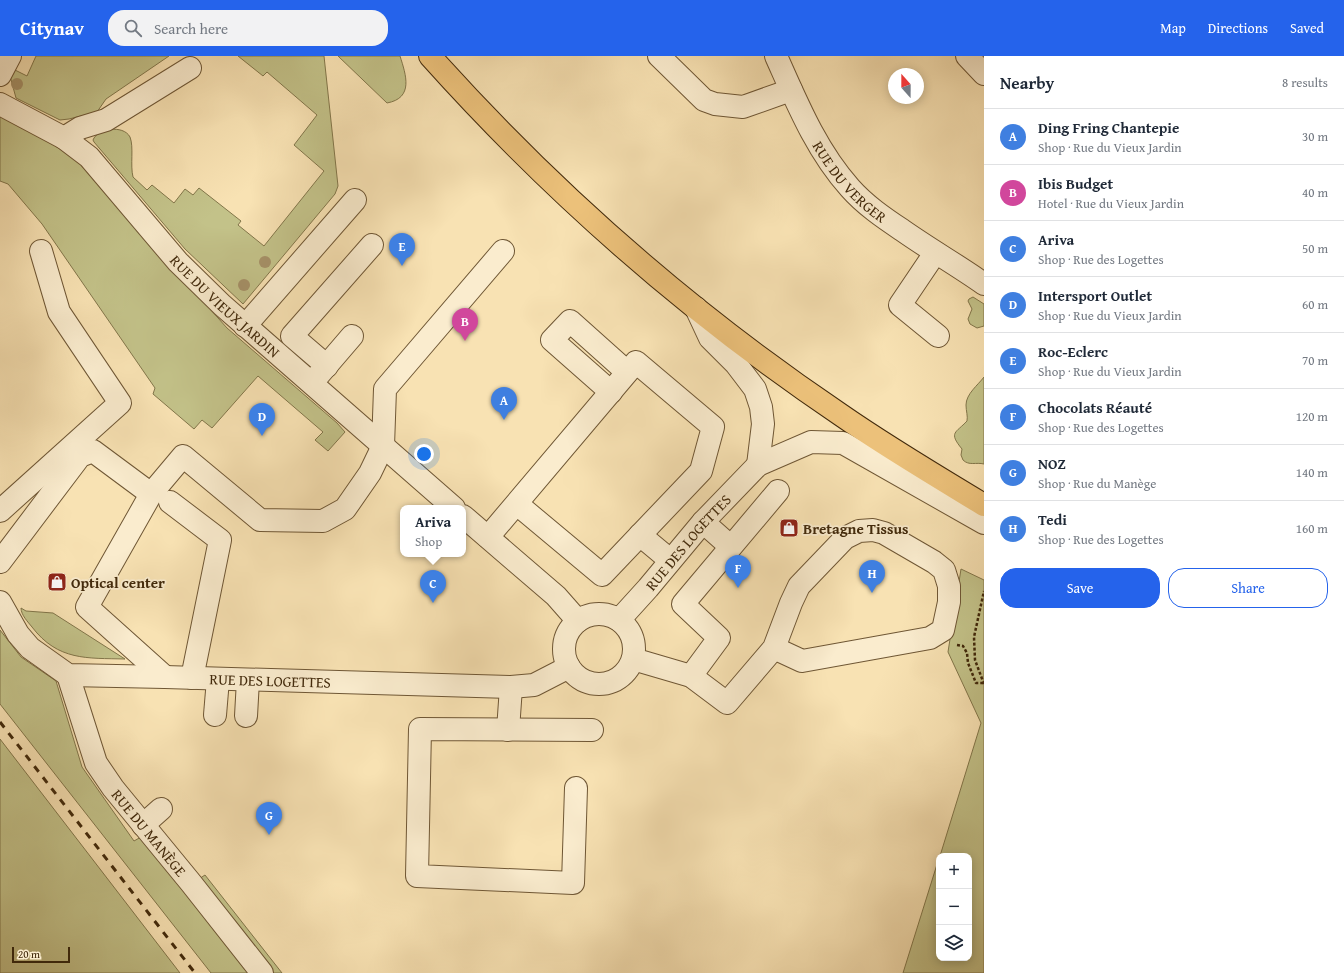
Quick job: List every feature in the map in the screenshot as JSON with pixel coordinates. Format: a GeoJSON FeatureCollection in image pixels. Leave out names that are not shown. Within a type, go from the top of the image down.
{"type":"FeatureCollection","features":[{"type":"Feature","properties":{"kind":"main road"},"geometry":{"type":"LineString","coordinates":[[430,56],[466,96],[518,149],[604,230],[696,308],[841,416],[984,505]]}},
{"type":"Feature","properties":{"kind":"street"},"geometry":{"type":"LineString","coordinates":[[0,74],[10,56]]}},
{"type":"Feature","properties":{"kind":"street"},"geometry":{"type":"LineString","coordinates":[[659,56],[704,100],[715,104],[743,106],[791,90]]}},
{"type":"Feature","properties":{"kind":"street","name":"RUE DU VERGER"},"geometry":{"type":"LineString","coordinates":[[776,56],[803,117],[825,155],[851,189],[880,215],[935,252],[974,272],[984,284]]}},
{"type":"Feature","properties":{"kind":"street"},"geometry":{"type":"LineString","coordinates":[[967,56],[984,74]]}},
{"type":"Feature","properties":{"kind":"street"},"geometry":{"type":"LineString","coordinates":[[64,138],[80,128],[106,120],[190,68]]}},
{"type":"Feature","properties":{"kind":"street","name":"RUE DU VIEUX JARDIN"},"geometry":{"type":"LineString","coordinates":[[0,104],[64,138],[89,157],[178,262],[222,305],[451,505]]}},
{"type":"Feature","properties":{"kind":"street"},"geometry":{"type":"LineString","coordinates":[[245,326],[355,200]]}},
{"type":"Feature","properties":{"kind":"street"},"geometry":{"type":"LineString","coordinates":[[327,366],[292,336],[372,245]]}},
{"type":"Feature","properties":{"kind":"street"},"geometry":{"type":"LineString","coordinates":[[0,511],[120,403],[59,312],[41,251]]}},
{"type":"Feature","properties":{"kind":"street"},"geometry":{"type":"LineString","coordinates":[[165,677],[87,607],[161,498],[183,456],[260,520],[323,521],[345,509],[370,473],[383,446],[385,389],[503,251]]}},
{"type":"Feature","properties":{"kind":"street"},"geometry":{"type":"LineString","coordinates":[[935,252],[900,305],[938,336]]}},
{"type":"Feature","properties":{"kind":"street"},"geometry":{"type":"LineString","coordinates":[[696,308],[710,338],[736,364],[755,389],[761,407],[763,424],[758,465]]}},
{"type":"Feature","properties":{"kind":"street"},"geometry":{"type":"LineString","coordinates":[[611,392],[552,340],[570,321],[628,372]]}},
{"type":"Feature","properties":{"kind":"street"},"geometry":{"type":"LineString","coordinates":[[312,383],[352,336]]}},
{"type":"Feature","properties":{"kind":"street"},"geometry":{"type":"LineString","coordinates":[[488,537],[636,362],[713,427],[701,471],[602,575],[517,504]]}},
{"type":"Feature","properties":{"kind":"street"},"geometry":{"type":"LineString","coordinates":[[758,465],[811,442],[843,443],[984,523]]}},
{"type":"Feature","properties":{"kind":"street"},"geometry":{"type":"LineString","coordinates":[[0,562],[80,456],[93,451],[220,540],[192,678]]}},
{"type":"Feature","properties":{"kind":"street","name":"RUE DES LOGETTES"},"geometry":{"type":"LineString","coordinates":[[619,620],[703,522],[758,465]]}},
{"type":"Feature","properties":{"kind":"street"},"geometry":{"type":"LineString","coordinates":[[691,676],[719,638],[683,604],[730,546],[778,491]]}},
{"type":"Feature","properties":{"kind":"street"},"geometry":{"type":"LineString","coordinates":[[466,519],[556,596],[578,621]]}},
{"type":"Feature","properties":{"kind":"street"},"geometry":{"type":"LineString","coordinates":[[703,522],[730,546]]}},
{"type":"Feature","properties":{"kind":"street"},"geometry":{"type":"LineString","coordinates":[[633,659],[691,676],[727,703],[774,648],[799,586],[845,538],[859,531],[873,530],[884,533],[934,562],[944,570],[949,586],[947,616],[943,630],[930,638],[802,661],[774,648]]}},
{"type":"Feature","properties":{"kind":"street"},"geometry":{"type":"LineString","coordinates":[[640,536],[670,560]]}},
{"type":"Feature","properties":{"kind":"street"},"geometry":{"type":"LineString","coordinates":[[0,602],[18,634],[30,648],[68,675]]}},
{"type":"Feature","properties":{"kind":"street"},"geometry":{"type":"LineString","coordinates":[[594,614],[603,614],[619,620],[629,631],[632,637],[634,652],[633,659],[624,674],[608,682],[599,684],[582,679],[575,674],[569,666],[565,650],[565,642],[572,627],[578,621],[594,614]]}},
{"type":"Feature","properties":{"kind":"street","name":"RUE DES LOGETTES"},"geometry":{"type":"LineString","coordinates":[[68,675],[510,687],[534,685],[569,666]]}},
{"type":"Feature","properties":{"kind":"street","name":"RUE DU MANÈGE"},"geometry":{"type":"LineString","coordinates":[[68,675],[96,763],[113,788],[262,973]]}},
{"type":"Feature","properties":{"kind":"street"},"geometry":{"type":"LineString","coordinates":[[215,715],[218,679]]}},
{"type":"Feature","properties":{"kind":"street"},"geometry":{"type":"LineString","coordinates":[[246,716],[248,680]]}},
{"type":"Feature","properties":{"kind":"street"},"geometry":{"type":"LineString","coordinates":[[508,730],[510,687]]}},
{"type":"Feature","properties":{"kind":"street"},"geometry":{"type":"LineString","coordinates":[[576,788],[573,883],[417,876],[420,729],[592,730]]}},
{"type":"Feature","properties":{"kind":"street"},"geometry":{"type":"LineString","coordinates":[[143,825],[161,809]]}},
{"type":"Feature","properties":{"kind":"path"},"geometry":{"type":"LineString","coordinates":[[984,591],[974,637],[975,660],[984,684]]}},
{"type":"Feature","properties":{"kind":"shaded area"},"geometry":{"type":"Polygon","coordinates":[[[36,56],[169,56],[106,99],[97,112],[60,120],[16,98],[10,76],[13,69],[27,76],[36,56]]]}},
{"type":"Feature","properties":{"kind":"shaded area"},"geometry":{"type":"Polygon","coordinates":[[[238,56],[324,56],[338,186],[335,194],[243,304],[185,249],[93,140],[99,133],[105,131],[116,129],[127,133],[131,141],[133,177],[147,190],[152,185],[174,203],[185,189],[193,195],[199,188],[241,221],[238,225],[264,246],[324,171],[294,145],[317,115],[267,72],[263,76],[238,56]]]}},
{"type":"Feature","properties":{"kind":"shaded area"},"geometry":{"type":"Polygon","coordinates":[[[338,56],[400,56],[406,78],[405,91],[396,100],[387,103],[338,56]]]}},
{"type":"Feature","properties":{"kind":"shaded area"},"geometry":{"type":"Polygon","coordinates":[[[0,113],[43,133],[80,164],[227,328],[337,423],[345,432],[328,451],[315,440],[323,432],[258,376],[212,428],[202,420],[194,429],[153,394],[155,388],[42,224],[8,184],[0,181],[0,113]]]}},
{"type":"Feature","properties":{"kind":"shaded area"},"geometry":{"type":"Polygon","coordinates":[[[973,297],[984,304],[984,326],[977,328],[970,324],[968,319],[972,309],[968,301],[973,297]]]}},
{"type":"Feature","properties":{"kind":"shaded area"},"geometry":{"type":"Polygon","coordinates":[[[984,377],[984,464],[970,463],[963,460],[961,455],[962,449],[955,439],[955,433],[967,421],[966,405],[968,397],[984,377]]]}},
{"type":"Feature","properties":{"kind":"shaded area"},"geometry":{"type":"Polygon","coordinates":[[[961,569],[984,580],[984,973],[903,973],[936,868],[936,961],[972,961],[972,853],[941,853],[981,723],[948,652],[961,569]]]}},
{"type":"Feature","properties":{"kind":"shaded area"},"geometry":{"type":"Polygon","coordinates":[[[21,608],[26,611],[53,613],[125,659],[86,657],[63,652],[42,638],[25,618],[21,608]]]}},
{"type":"Feature","properties":{"kind":"shaded area"},"geometry":{"type":"Polygon","coordinates":[[[0,630],[21,657],[56,681],[82,767],[134,841],[141,837],[185,888],[205,875],[282,973],[211,973],[0,704],[0,630]]]}},
{"type":"Feature","properties":{"kind":"shaded area"},"geometry":{"type":"Polygon","coordinates":[[[0,739],[180,973],[0,973],[0,739]]]}},
{"type":"Feature","properties":{"kind":"railway"},"geometry":{"type":"LineString","coordinates":[[0,722],[195,973]]}},
{"type":"Feature","properties":{"kind":"place","name":"Roc-Eclerc"},"geometry":{"type":"Point","coordinates":[402,266]}},
{"type":"Feature","properties":{"kind":"place","name":"Ibis Budget"},"geometry":{"type":"Point","coordinates":[465,341]}},
{"type":"Feature","properties":{"kind":"place","name":"Ding Fring Chantepie"},"geometry":{"type":"Point","coordinates":[504,420]}},
{"type":"Feature","properties":{"kind":"place","name":"Intersport Outlet"},"geometry":{"type":"Point","coordinates":[262,436]}},
{"type":"Feature","properties":{"kind":"place","name":"Bretagne Tissus"},"geometry":{"type":"Point","coordinates":[789,528]}},
{"type":"Feature","properties":{"kind":"place","name":"Optical center"},"geometry":{"type":"Point","coordinates":[57,582]}},
{"type":"Feature","properties":{"kind":"place","name":"Chocolats Réauté"},"geometry":{"type":"Point","coordinates":[738,588]}},
{"type":"Feature","properties":{"kind":"place","name":"Tedi"},"geometry":{"type":"Point","coordinates":[872,593]}},
{"type":"Feature","properties":{"kind":"place","name":"Ariva"},"geometry":{"type":"Point","coordinates":[433,603]}},
{"type":"Feature","properties":{"kind":"place","name":"NOZ"},"geometry":{"type":"Point","coordinates":[269,835]}}]}
